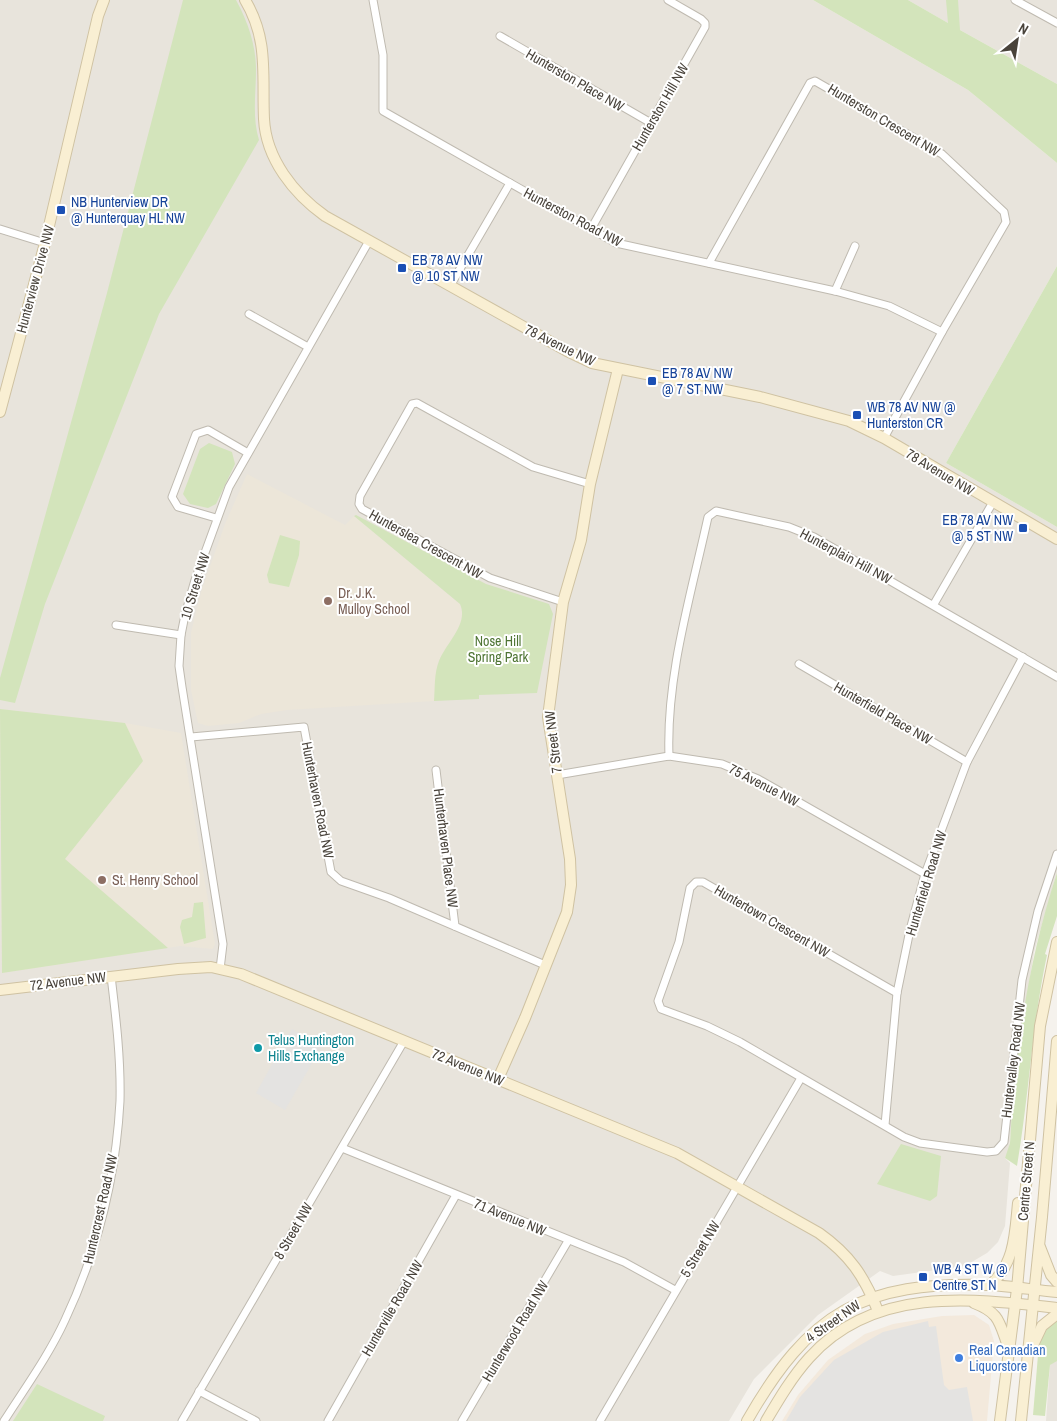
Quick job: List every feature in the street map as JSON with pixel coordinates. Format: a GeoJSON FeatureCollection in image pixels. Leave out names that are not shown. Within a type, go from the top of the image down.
{"type":"FeatureCollection","features":[{"type":"Feature","properties":{"kind":"street","name":"Hunterview Drive NW"},"geometry":{"type":"LineString","coordinates":[[0,412],[45,243],[98,16],[104,0]]}},
{"type":"Feature","properties":{"kind":"street","name":"78 Avenue NW"},"geometry":{"type":"LineString","coordinates":[[245,0],[254,15],[262,44],[264,121],[269,145],[279,168],[299,195],[312,207],[369,241],[567,351],[592,362],[618,369],[760,397],[849,421],[884,438],[1057,539]]}},
{"type":"Feature","properties":{"kind":"street","name":"Hunterston Road NW"},"geometry":{"type":"LineString","coordinates":[[373,0],[383,55],[383,111],[616,243],[889,306],[942,332]]}},
{"type":"Feature","properties":{"kind":"street","name":"Hunterston Hill NW"},"geometry":{"type":"LineString","coordinates":[[591,229],[706,26],[701,19],[668,0]]}},
{"type":"Feature","properties":{"kind":"street"},"geometry":{"type":"LineString","coordinates":[[1015,0],[1057,23]]}},
{"type":"Feature","properties":{"kind":"street","name":"Hunterston Place NW"},"geometry":{"type":"LineString","coordinates":[[500,36],[650,123]]}},
{"type":"Feature","properties":{"kind":"street","name":"Hunterston Crescent NW"},"geometry":{"type":"LineString","coordinates":[[709,263],[810,83],[815,81],[942,154],[1004,212],[1006,222],[942,332],[884,438]]}},
{"type":"Feature","properties":{"kind":"street"},"geometry":{"type":"LineString","coordinates":[[450,286],[510,183]]}},
{"type":"Feature","properties":{"kind":"street"},"geometry":{"type":"LineString","coordinates":[[0,229],[45,243]]}},
{"type":"Feature","properties":{"kind":"street","name":"10 Street NW"},"geometry":{"type":"LineString","coordinates":[[220,969],[223,944],[180,673],[181,635],[195,580],[216,518],[229,487],[369,241]]}},
{"type":"Feature","properties":{"kind":"street"},"geometry":{"type":"LineString","coordinates":[[835,292],[855,246]]}},
{"type":"Feature","properties":{"kind":"street"},"geometry":{"type":"LineString","coordinates":[[250,314],[308,347]]}},
{"type":"Feature","properties":{"kind":"street","name":"7 Street NW"},"geometry":{"type":"LineString","coordinates":[[498,1079],[566,912],[571,885],[570,859],[548,717],[563,602],[581,540],[590,484],[618,369]]}},
{"type":"Feature","properties":{"kind":"street","name":"Hunterslea Crescent NW"},"geometry":{"type":"LineString","coordinates":[[563,602],[490,578],[362,509],[359,504],[360,496],[412,404],[418,403],[533,467],[590,484]]}},
{"type":"Feature","properties":{"kind":"street"},"geometry":{"type":"LineString","coordinates":[[216,518],[178,507],[172,497],[196,434],[208,430],[248,452]]}},
{"type":"Feature","properties":{"kind":"street"},"geometry":{"type":"LineString","coordinates":[[934,604],[993,502]]}},
{"type":"Feature","properties":{"kind":"street","name":"Hunterplain Hill NW"},"geometry":{"type":"LineString","coordinates":[[669,756],[668,732],[672,685],[708,517],[716,511],[789,527],[814,537],[934,604],[1057,677]]}},
{"type":"Feature","properties":{"kind":"street"},"geometry":{"type":"LineString","coordinates":[[116,625],[181,635]]}},
{"type":"Feature","properties":{"kind":"street","name":"Hunterfield Road NW"},"geometry":{"type":"LineString","coordinates":[[885,1125],[897,993],[910,930],[925,874],[967,762],[1023,657]]}},
{"type":"Feature","properties":{"kind":"street","name":"Hunterfield Place NW"},"geometry":{"type":"LineString","coordinates":[[799,664],[967,762]]}},
{"type":"Feature","properties":{"kind":"street","name":"Hunterhaven Road NW"},"geometry":{"type":"LineString","coordinates":[[191,737],[304,727],[332,872],[342,881],[546,965]]}},
{"type":"Feature","properties":{"kind":"street","name":"75 Avenue NW"},"geometry":{"type":"LineString","coordinates":[[557,775],[669,756],[703,760],[736,768],[925,874]]}},
{"type":"Feature","properties":{"kind":"street","name":"Hunterhaven Place NW"},"geometry":{"type":"LineString","coordinates":[[436,770],[455,926]]}},
{"type":"Feature","properties":{"kind":"street","name":"Huntervalley Road NW"},"geometry":{"type":"LineString","coordinates":[[885,1125],[920,1143],[988,1152],[996,1151],[1001,1147],[1004,1142],[1022,980],[1038,911],[1057,854]]}},
{"type":"Feature","properties":{"kind":"street","name":"Huntertown Crescent NW"},"geometry":{"type":"LineString","coordinates":[[885,1125],[715,1030],[661,1009],[658,1001],[679,942],[690,888],[696,882],[704,882],[897,993]]}},
{"type":"Feature","properties":{"kind":"street","name":"Centre Street N"},"geometry":{"type":"LineString","coordinates":[[1000,1421],[1016,1304],[1040,1026],[1057,942]]}},
{"type":"Feature","properties":{"kind":"street","name":"72 Avenue NW"},"geometry":{"type":"LineString","coordinates":[[0,990],[169,969],[220,969],[279,988],[677,1153],[819,1233],[839,1248],[858,1270],[878,1311]]}},
{"type":"Feature","properties":{"kind":"street","name":"Huntercrest Road NW"},"geometry":{"type":"LineString","coordinates":[[4,1421],[64,1322],[93,1254],[111,1174],[120,1101],[118,1035],[111,976]]}},
{"type":"Feature","properties":{"kind":"street","name":"8 Street NW"},"geometry":{"type":"LineString","coordinates":[[182,1421],[404,1040]]}},
{"type":"Feature","properties":{"kind":"street","name":"Centre Street N"},"geometry":{"type":"LineString","coordinates":[[1021,1421],[1040,1246],[1057,1041]]}},
{"type":"Feature","properties":{"kind":"street","name":"5 Street NW"},"geometry":{"type":"LineString","coordinates":[[600,1421],[675,1290],[801,1078]]}},
{"type":"Feature","properties":{"kind":"street","name":"71 Avenue NW"},"geometry":{"type":"LineString","coordinates":[[342,1148],[624,1262],[675,1290]]}},
{"type":"Feature","properties":{"kind":"street"},"geometry":{"type":"LineString","coordinates":[[990,1285],[1003,1273],[1013,1247],[1019,1185],[1027,1169]]}},
{"type":"Feature","properties":{"kind":"street","name":"Hunterville Road NW"},"geometry":{"type":"LineString","coordinates":[[328,1421],[456,1195]]}},
{"type":"Feature","properties":{"kind":"street","name":"Hunterwood Road NW"},"geometry":{"type":"LineString","coordinates":[[462,1421],[568,1240]]}},
{"type":"Feature","properties":{"kind":"street"},"geometry":{"type":"LineString","coordinates":[[1040,1246],[1052,1275],[1057,1282]]}},
{"type":"Feature","properties":{"kind":"street","name":"4 Street NW"},"geometry":{"type":"LineString","coordinates":[[747,1421],[778,1370],[794,1350],[828,1321],[872,1296],[912,1287],[990,1285],[1057,1292]]}},
{"type":"Feature","properties":{"kind":"street"},"geometry":{"type":"LineString","coordinates":[[966,1299],[996,1315],[1001,1323],[1009,1350]]}},
{"type":"Feature","properties":{"kind":"street","name":"4 Street NW"},"geometry":{"type":"LineString","coordinates":[[766,1421],[786,1386],[810,1356],[844,1328],[878,1311],[918,1302],[966,1299],[1057,1308]]}},
{"type":"Feature","properties":{"kind":"street"},"geometry":{"type":"LineString","coordinates":[[1029,1349],[1042,1326],[1057,1314]]}},
{"type":"Feature","properties":{"kind":"street"},"geometry":{"type":"LineString","coordinates":[[199,1391],[256,1421]]}},
{"type":"Feature","properties":{"kind":"shaded area"},"geometry":{"type":"Polygon","coordinates":[[[0,0],[813,0],[968,90],[1057,163],[1057,266],[946,463],[1057,527],[1057,873],[1034,952],[1018,1059],[1009,1150],[1005,1158],[1010,1163],[1005,1226],[998,1242],[987,1253],[965,1266],[893,1276],[880,1271],[818,1315],[754,1379],[729,1421],[0,1421],[0,0]]]}},
{"type":"Feature","properties":{"kind":"shaded area"},"geometry":{"type":"Polygon","coordinates":[[[908,0],[1057,0],[1057,84],[960,30],[908,0]]]}},
{"type":"Feature","properties":{"kind":"shaded area","name":"Dr. J.K. Mulloy School"},"geometry":{"type":"Polygon","coordinates":[[[247,474],[345,525],[354,516],[460,604],[463,615],[462,623],[438,662],[434,701],[287,710],[261,714],[239,723],[208,726],[198,723],[191,690],[191,633],[202,589],[225,524],[247,474]]]}},
{"type":"Feature","properties":{"kind":"shaded area","name":"St. Henry School"},"geometry":{"type":"Polygon","coordinates":[[[0,709],[125,723],[181,733],[215,944],[213,949],[180,946],[2,973],[0,709]]]}},
{"type":"Feature","properties":{"kind":"shaded area"},"geometry":{"type":"Polygon","coordinates":[[[292,1029],[322,1046],[285,1110],[256,1093],[292,1029]]]}},
{"type":"Feature","properties":{"kind":"shaded area"},"geometry":{"type":"Polygon","coordinates":[[[974,1315],[989,1325],[994,1341],[987,1421],[782,1421],[798,1395],[828,1360],[865,1334],[893,1324],[942,1316],[974,1315]]]}},
{"type":"Feature","properties":{"kind":"shaded area"},"geometry":{"type":"Polygon","coordinates":[[[928,1321],[929,1327],[936,1326],[944,1385],[949,1390],[967,1387],[973,1421],[786,1421],[800,1397],[834,1360],[883,1332],[928,1321]]]}},
{"type":"Feature","properties":{"kind":"shaded area"},"geometry":{"type":"Polygon","coordinates":[[[1057,1361],[1057,1421],[1046,1421],[1050,1365],[1057,1361]]]}},
{"type":"Feature","properties":{"kind":"green space"},"geometry":{"type":"Polygon","coordinates":[[[183,0],[236,0],[248,25],[255,52],[255,114],[259,140],[159,314],[45,604],[15,703],[0,700],[0,678],[107,293],[183,0]]]}},
{"type":"Feature","properties":{"kind":"green space"},"geometry":{"type":"Polygon","coordinates":[[[813,0],[908,0],[948,23],[946,0],[958,0],[960,30],[1057,84],[1057,163],[968,90],[813,0]]]}},
{"type":"Feature","properties":{"kind":"green space"},"geometry":{"type":"Polygon","coordinates":[[[1057,266],[1057,527],[946,463],[1057,266]]]}},
{"type":"Feature","properties":{"kind":"green space"},"geometry":{"type":"Polygon","coordinates":[[[209,443],[232,452],[235,464],[216,504],[208,508],[190,504],[183,494],[200,449],[209,443]]]}},
{"type":"Feature","properties":{"kind":"green space","name":"Nose Hill Spring Park"},"geometry":{"type":"Polygon","coordinates":[[[356,515],[486,584],[549,604],[553,614],[537,693],[479,695],[479,699],[434,701],[437,666],[462,619],[460,604],[354,516],[356,515]]]}},
{"type":"Feature","properties":{"kind":"green space"},"geometry":{"type":"Polygon","coordinates":[[[280,535],[300,541],[299,555],[289,587],[269,583],[267,575],[280,535]]]}},
{"type":"Feature","properties":{"kind":"green space","name":"St. Henry School"},"geometry":{"type":"Polygon","coordinates":[[[0,709],[125,723],[143,761],[65,859],[168,948],[2,973],[0,709]]]}},
{"type":"Feature","properties":{"kind":"green space"},"geometry":{"type":"Polygon","coordinates":[[[1057,873],[1057,916],[1045,954],[1047,955],[1017,1166],[1005,1158],[1010,1143],[1019,1041],[1038,939],[1057,873]]]}},
{"type":"Feature","properties":{"kind":"green space"},"geometry":{"type":"Polygon","coordinates":[[[203,902],[206,938],[184,944],[180,927],[182,920],[192,917],[194,903],[203,902]]]}},
{"type":"Feature","properties":{"kind":"green space"},"geometry":{"type":"Polygon","coordinates":[[[901,1144],[941,1156],[937,1196],[930,1201],[877,1184],[901,1144]]]}},
{"type":"Feature","properties":{"kind":"green space"},"geometry":{"type":"Polygon","coordinates":[[[1057,1317],[1057,1361],[1050,1365],[1045,1416],[1033,1415],[1041,1334],[1057,1317]]]}},
{"type":"Feature","properties":{"kind":"green space"},"geometry":{"type":"Polygon","coordinates":[[[37,1384],[105,1416],[103,1421],[13,1421],[37,1384]]]}},
{"type":"Feature","properties":{"kind":"place","name":"NB Hunterview DR @ Hunterquay HL NW"},"geometry":{"type":"Point","coordinates":[61,210]}},
{"type":"Feature","properties":{"kind":"place","name":"EB 78 AV NW @ 10 ST NW"},"geometry":{"type":"Point","coordinates":[402,268]}},
{"type":"Feature","properties":{"kind":"place","name":"EB 78 AV NW @ 7 ST NW"},"geometry":{"type":"Point","coordinates":[652,381]}},
{"type":"Feature","properties":{"kind":"place","name":"WB 78 AV NW @ Hunterston CR"},"geometry":{"type":"Point","coordinates":[857,415]}},
{"type":"Feature","properties":{"kind":"place","name":"EB 78 AV NW @ 5 ST NW"},"geometry":{"type":"Point","coordinates":[1023,528]}},
{"type":"Feature","properties":{"kind":"place","name":"Dr. J.K. Mulloy School"},"geometry":{"type":"Point","coordinates":[328,601]}},
{"type":"Feature","properties":{"kind":"place","name":"St. Henry School"},"geometry":{"type":"Point","coordinates":[102,880]}},
{"type":"Feature","properties":{"kind":"place","name":"Telus Huntington Hills Exchange"},"geometry":{"type":"Point","coordinates":[258,1048]}},
{"type":"Feature","properties":{"kind":"place","name":"WB 4 ST W @ Centre ST N"},"geometry":{"type":"Point","coordinates":[923,1277]}},
{"type":"Feature","properties":{"kind":"place","name":"Real Canadian Liquorstore"},"geometry":{"type":"Point","coordinates":[959,1358]}}]}
